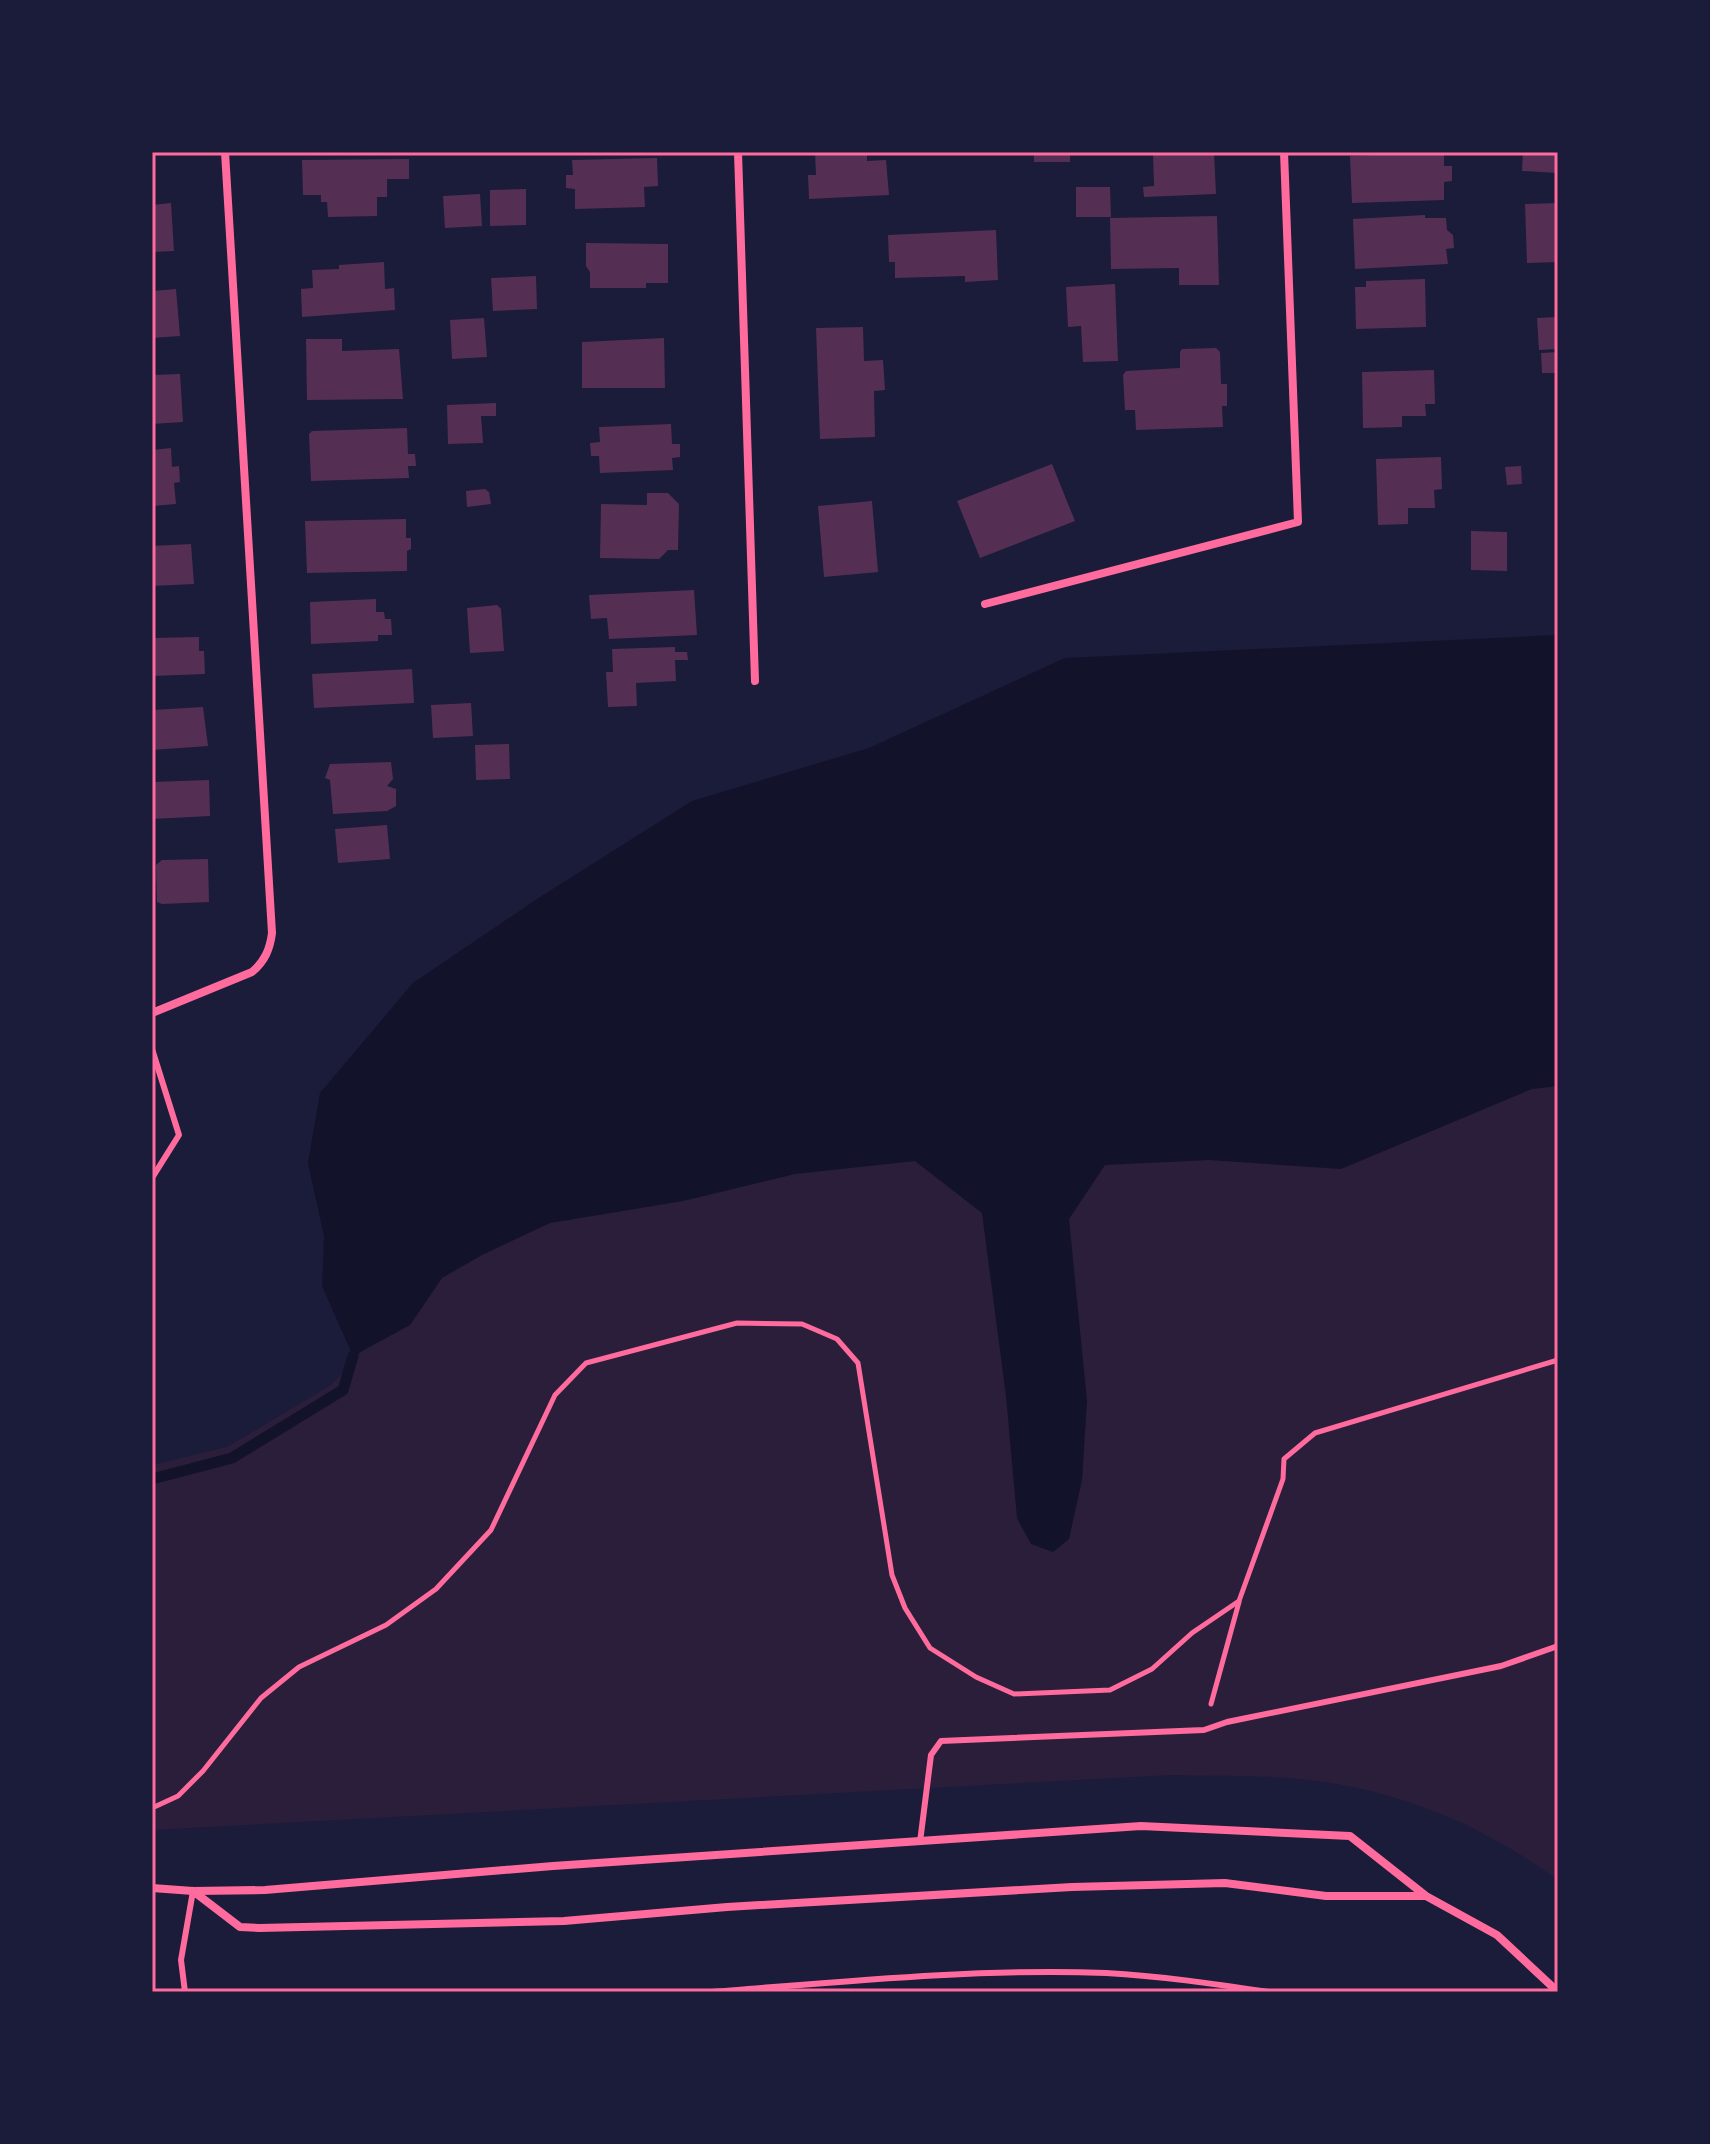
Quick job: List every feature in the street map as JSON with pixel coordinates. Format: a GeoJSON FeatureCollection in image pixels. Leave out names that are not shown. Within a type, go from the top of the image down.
{"type":"FeatureCollection","features":[{"type":"Feature","properties":{"kind":"street"},"geometry":{"type":"LineString","coordinates":[[152,1013],[252,972],[266,955],[272,933],[225,152]]}},
{"type":"Feature","properties":{"kind":"street"},"geometry":{"type":"LineString","coordinates":[[738,152],[755,681]]}},
{"type":"Feature","properties":{"kind":"street"},"geometry":{"type":"LineString","coordinates":[[985,604],[1298,522],[1284,152]]}},
{"type":"Feature","properties":{"kind":"street"},"geometry":{"type":"LineString","coordinates":[[152,1888],[265,1890],[553,1866],[1141,1826],[1350,1836],[1426,1896],[1497,1935],[1558,1992]]}},
{"type":"Feature","properties":{"kind":"street"},"geometry":{"type":"LineString","coordinates":[[193,1891],[240,1927],[259,1928],[564,1921],[727,1907],[1072,1887],[1225,1883],[1326,1896],[1426,1896]]}},
{"type":"Feature","properties":{"kind":"lane"},"geometry":{"type":"LineString","coordinates":[[152,1049],[179,1135],[152,1178]]}},
{"type":"Feature","properties":{"kind":"lane"},"geometry":{"type":"LineString","coordinates":[[919,1842],[931,1755],[941,1741],[1204,1730],[1227,1722],[1501,1666],[1558,1646]]}},
{"type":"Feature","properties":{"kind":"lane"},"geometry":{"type":"LineString","coordinates":[[185,1992],[181,1960],[193,1891]]}},
{"type":"Feature","properties":{"kind":"lane"},"geometry":{"type":"LineString","coordinates":[[712,1992],[951,1977],[1106,1973],[1206,1982],[1269,1992]]}},
{"type":"Feature","properties":{"kind":"path"},"geometry":{"type":"LineString","coordinates":[[152,1808],[178,1796],[203,1771],[261,1698],[299,1667],[386,1625],[436,1589],[491,1530],[555,1395],[586,1363],[737,1323],[802,1324],[837,1339],[858,1363],[892,1575],[905,1608],[930,1648],[976,1677],[1014,1694],[1110,1690],[1152,1669],[1192,1633],[1239,1601]]}},
{"type":"Feature","properties":{"kind":"path"},"geometry":{"type":"LineString","coordinates":[[1204,1730],[1239,1601],[1283,1479],[1284,1459],[1315,1433],[1558,1360]]}},
{"type":"Feature","properties":{"kind":"shaded area"},"geometry":{"type":"Polygon","coordinates":[[[1558,635],[1558,1086],[1532,1089],[1341,1169],[1209,1160],[1105,1165],[1069,1219],[1087,1401],[1082,1480],[1069,1539],[1053,1552],[1031,1544],[1017,1518],[1006,1396],[982,1213],[915,1161],[795,1174],[683,1201],[550,1223],[442,1278],[410,1325],[353,1356],[322,1286],[324,1236],[308,1163],[320,1093],[413,983],[537,899],[692,801],[869,748],[1065,658],[1558,635]]]}},
{"type":"Feature","properties":{"kind":"shaded area"},"geometry":{"type":"Polygon","coordinates":[[[1558,909],[1558,1880],[1468,1826],[1403,1800],[1335,1784],[1251,1776],[1171,1775],[152,1830],[152,1465],[227,1447],[331,1385],[403,1306],[441,1203],[1558,909]]]}},
{"type":"Feature","properties":{"kind":"building"},"geometry":{"type":"Polygon","coordinates":[[[815,152],[867,152],[867,161],[886,160],[889,195],[809,199],[808,175],[816,175],[815,152]]]}},
{"type":"Feature","properties":{"kind":"building"},"geometry":{"type":"Polygon","coordinates":[[[1034,152],[1070,152],[1070,162],[1034,162],[1034,152]]]}},
{"type":"Feature","properties":{"kind":"building"},"geometry":{"type":"Polygon","coordinates":[[[1153,152],[1214,152],[1216,194],[1144,197],[1143,187],[1154,186],[1153,152]]]}},
{"type":"Feature","properties":{"kind":"building"},"geometry":{"type":"Polygon","coordinates":[[[1375,152],[1444,152],[1444,166],[1452,166],[1452,181],[1444,182],[1444,200],[1352,203],[1350,156],[1375,155],[1375,152]]]}},
{"type":"Feature","properties":{"kind":"building"},"geometry":{"type":"Polygon","coordinates":[[[1523,152],[1558,152],[1558,173],[1522,171],[1523,152]]]}},
{"type":"Feature","properties":{"kind":"building"},"geometry":{"type":"Polygon","coordinates":[[[657,158],[658,186],[644,187],[645,207],[575,209],[575,189],[566,188],[566,175],[573,175],[572,160],[657,158]]]}},
{"type":"Feature","properties":{"kind":"building"},"geometry":{"type":"Polygon","coordinates":[[[409,159],[409,179],[387,179],[387,197],[377,197],[377,216],[328,217],[327,202],[321,202],[321,195],[303,195],[302,160],[409,159]]]}},
{"type":"Feature","properties":{"kind":"building"},"geometry":{"type":"Polygon","coordinates":[[[1076,187],[1110,187],[1111,217],[1076,217],[1076,187]]]}},
{"type":"Feature","properties":{"kind":"building"},"geometry":{"type":"Polygon","coordinates":[[[526,189],[526,225],[490,226],[490,190],[526,189]]]}},
{"type":"Feature","properties":{"kind":"building"},"geometry":{"type":"Polygon","coordinates":[[[480,194],[482,226],[445,228],[443,196],[480,194]]]}},
{"type":"Feature","properties":{"kind":"building"},"geometry":{"type":"Polygon","coordinates":[[[171,203],[174,251],[152,252],[152,205],[171,203]]]}},
{"type":"Feature","properties":{"kind":"building"},"geometry":{"type":"Polygon","coordinates":[[[1558,203],[1558,262],[1527,263],[1525,204],[1558,203]]]}},
{"type":"Feature","properties":{"kind":"building"},"geometry":{"type":"Polygon","coordinates":[[[1425,215],[1425,218],[1446,218],[1454,248],[1446,249],[1448,264],[1355,269],[1353,219],[1425,215]]]}},
{"type":"Feature","properties":{"kind":"building"},"geometry":{"type":"Polygon","coordinates":[[[1217,216],[1219,285],[1179,285],[1179,268],[1111,269],[1110,218],[1217,216]]]}},
{"type":"Feature","properties":{"kind":"building"},"geometry":{"type":"Polygon","coordinates":[[[996,230],[998,280],[965,282],[965,276],[895,278],[895,262],[889,262],[888,235],[996,230]]]}},
{"type":"Feature","properties":{"kind":"building"},"geometry":{"type":"Polygon","coordinates":[[[586,243],[668,244],[668,283],[646,283],[646,288],[590,288],[586,243]]]}},
{"type":"Feature","properties":{"kind":"building"},"geometry":{"type":"Polygon","coordinates":[[[384,262],[385,289],[394,288],[395,310],[302,317],[301,289],[313,288],[312,270],[384,262]]]}},
{"type":"Feature","properties":{"kind":"building"},"geometry":{"type":"Polygon","coordinates":[[[536,276],[537,309],[493,311],[491,278],[536,276]]]}},
{"type":"Feature","properties":{"kind":"building"},"geometry":{"type":"Polygon","coordinates":[[[1425,279],[1426,327],[1356,329],[1355,287],[1366,287],[1366,281],[1425,279]]]}},
{"type":"Feature","properties":{"kind":"building"},"geometry":{"type":"Polygon","coordinates":[[[1115,284],[1118,361],[1083,362],[1081,326],[1068,327],[1066,287],[1115,284]]]}},
{"type":"Feature","properties":{"kind":"building"},"geometry":{"type":"Polygon","coordinates":[[[176,289],[180,336],[152,338],[152,291],[176,289]]]}},
{"type":"Feature","properties":{"kind":"building"},"geometry":{"type":"Polygon","coordinates":[[[1558,317],[1558,349],[1539,350],[1537,318],[1558,317]]]}},
{"type":"Feature","properties":{"kind":"building"},"geometry":{"type":"Polygon","coordinates":[[[484,318],[487,357],[452,359],[450,320],[484,318]]]}},
{"type":"Feature","properties":{"kind":"building"},"geometry":{"type":"Polygon","coordinates":[[[863,327],[864,361],[883,360],[885,390],[874,391],[875,437],[820,439],[816,328],[863,327]]]}},
{"type":"Feature","properties":{"kind":"building"},"geometry":{"type":"Polygon","coordinates":[[[664,338],[665,388],[582,388],[582,342],[664,338]]]}},
{"type":"Feature","properties":{"kind":"building"},"geometry":{"type":"Polygon","coordinates":[[[306,339],[342,339],[342,351],[399,349],[403,399],[307,400],[306,339]]]}},
{"type":"Feature","properties":{"kind":"building"},"geometry":{"type":"Polygon","coordinates":[[[1216,348],[1220,352],[1221,384],[1227,384],[1227,406],[1222,406],[1223,427],[1136,430],[1135,410],[1125,410],[1123,375],[1126,371],[1180,368],[1182,349],[1216,348]]]}},
{"type":"Feature","properties":{"kind":"building"},"geometry":{"type":"Polygon","coordinates":[[[1558,352],[1558,373],[1542,373],[1541,353],[1558,352]]]}},
{"type":"Feature","properties":{"kind":"building"},"geometry":{"type":"Polygon","coordinates":[[[1434,370],[1435,404],[1425,404],[1426,416],[1402,416],[1402,427],[1363,428],[1362,372],[1434,370]]]}},
{"type":"Feature","properties":{"kind":"building"},"geometry":{"type":"Polygon","coordinates":[[[180,374],[183,422],[152,424],[152,375],[180,374]]]}},
{"type":"Feature","properties":{"kind":"building"},"geometry":{"type":"Polygon","coordinates":[[[496,403],[496,416],[481,416],[483,443],[448,444],[447,405],[496,403]]]}},
{"type":"Feature","properties":{"kind":"building"},"geometry":{"type":"Polygon","coordinates":[[[671,424],[672,444],[680,444],[680,457],[672,458],[673,470],[600,473],[599,456],[591,456],[590,443],[600,442],[599,427],[671,424]]]}},
{"type":"Feature","properties":{"kind":"building"},"geometry":{"type":"Polygon","coordinates":[[[407,428],[408,454],[415,454],[416,466],[408,466],[409,478],[311,481],[309,434],[312,431],[407,428]]]}},
{"type":"Feature","properties":{"kind":"building"},"geometry":{"type":"Polygon","coordinates":[[[171,448],[172,467],[179,466],[180,482],[174,483],[176,504],[152,506],[152,450],[171,448]]]}},
{"type":"Feature","properties":{"kind":"building"},"geometry":{"type":"Polygon","coordinates":[[[1441,457],[1442,489],[1434,490],[1435,508],[1408,508],[1408,524],[1378,525],[1376,459],[1441,457]]]}},
{"type":"Feature","properties":{"kind":"building"},"geometry":{"type":"Polygon","coordinates":[[[1052,464],[1075,521],[980,558],[957,501],[1052,464]]]}},
{"type":"Feature","properties":{"kind":"building"},"geometry":{"type":"Polygon","coordinates":[[[1521,466],[1522,484],[1507,485],[1505,467],[1521,466]]]}},
{"type":"Feature","properties":{"kind":"building"},"geometry":{"type":"Polygon","coordinates":[[[485,489],[489,492],[491,504],[467,507],[466,491],[485,489]]]}},
{"type":"Feature","properties":{"kind":"building"},"geometry":{"type":"Polygon","coordinates":[[[647,493],[668,493],[679,504],[678,550],[668,550],[659,559],[600,558],[601,504],[647,505],[647,493]]]}},
{"type":"Feature","properties":{"kind":"building"},"geometry":{"type":"Polygon","coordinates":[[[872,501],[878,572],[824,577],[818,506],[872,501]]]}},
{"type":"Feature","properties":{"kind":"building"},"geometry":{"type":"Polygon","coordinates":[[[406,519],[406,538],[411,538],[411,549],[407,551],[407,571],[307,573],[305,521],[406,519]]]}},
{"type":"Feature","properties":{"kind":"building"},"geometry":{"type":"Polygon","coordinates":[[[1471,531],[1507,532],[1507,571],[1471,570],[1471,531]]]}},
{"type":"Feature","properties":{"kind":"building"},"geometry":{"type":"Polygon","coordinates":[[[191,544],[194,584],[152,586],[152,546],[191,544]]]}},
{"type":"Feature","properties":{"kind":"building"},"geometry":{"type":"Polygon","coordinates":[[[694,590],[697,635],[609,639],[607,618],[591,619],[589,595],[694,590]]]}},
{"type":"Feature","properties":{"kind":"building"},"geometry":{"type":"Polygon","coordinates":[[[376,599],[376,612],[384,612],[385,619],[391,619],[392,635],[378,635],[378,641],[311,644],[310,602],[376,599]]]}},
{"type":"Feature","properties":{"kind":"building"},"geometry":{"type":"Polygon","coordinates":[[[497,605],[501,609],[504,651],[470,653],[467,608],[497,605]]]}},
{"type":"Feature","properties":{"kind":"building"},"geometry":{"type":"Polygon","coordinates":[[[199,637],[199,651],[204,651],[205,674],[152,676],[152,638],[199,637]]]}},
{"type":"Feature","properties":{"kind":"building"},"geometry":{"type":"Polygon","coordinates":[[[675,647],[675,652],[687,652],[688,660],[675,660],[676,681],[636,683],[637,706],[608,707],[606,672],[613,672],[612,649],[675,647]]]}},
{"type":"Feature","properties":{"kind":"building"},"geometry":{"type":"Polygon","coordinates":[[[412,669],[414,703],[314,708],[312,674],[412,669]]]}},
{"type":"Feature","properties":{"kind":"building"},"geometry":{"type":"Polygon","coordinates":[[[471,703],[473,736],[433,738],[431,705],[471,703]]]}},
{"type":"Feature","properties":{"kind":"building"},"geometry":{"type":"Polygon","coordinates":[[[203,707],[208,746],[152,750],[152,710],[203,707]]]}},
{"type":"Feature","properties":{"kind":"building"},"geometry":{"type":"Polygon","coordinates":[[[509,744],[510,779],[476,780],[475,745],[509,744]]]}},
{"type":"Feature","properties":{"kind":"building"},"geometry":{"type":"Polygon","coordinates":[[[391,762],[393,779],[387,786],[396,789],[396,806],[387,811],[333,814],[330,780],[325,778],[330,764],[391,762]]]}},
{"type":"Feature","properties":{"kind":"building"},"geometry":{"type":"Polygon","coordinates":[[[209,780],[210,816],[152,819],[152,782],[209,780]]]}},
{"type":"Feature","properties":{"kind":"building"},"geometry":{"type":"Polygon","coordinates":[[[387,825],[390,859],[338,863],[335,829],[387,825]]]}},
{"type":"Feature","properties":{"kind":"building"},"geometry":{"type":"Polygon","coordinates":[[[208,859],[209,902],[157,902],[156,865],[162,860],[208,859]]]}},
{"type":"Feature","properties":{"kind":"waterway"},"geometry":{"type":"LineString","coordinates":[[152,1479],[232,1458],[343,1390],[353,1356]]}}]}
